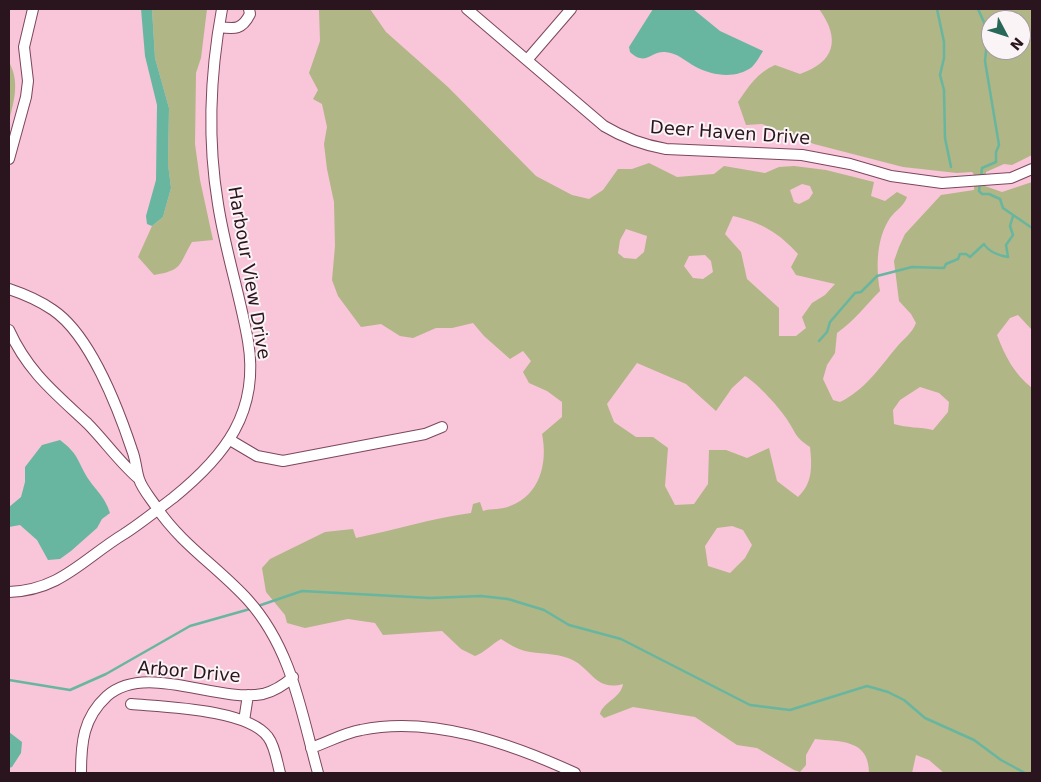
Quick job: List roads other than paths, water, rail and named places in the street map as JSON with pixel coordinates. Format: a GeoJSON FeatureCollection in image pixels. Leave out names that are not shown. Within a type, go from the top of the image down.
{"type":"FeatureCollection","features":[{"type":"Feature","properties":{"kind":"street"},"geometry":{"type":"LineString","coordinates":[[9,159],[26,97],[28,81],[24,47],[33,9]]}},
{"type":"Feature","properties":{"kind":"street","name":"Harbour View Drive"},"geometry":{"type":"LineString","coordinates":[[9,592],[39,588],[66,576],[106,545],[158,510],[198,478],[230,440],[245,410],[250,358],[222,228],[212,166],[211,92],[222,9]]}},
{"type":"Feature","properties":{"kind":"street"},"geometry":{"type":"LineString","coordinates":[[219,26],[236,29],[242,26],[250,14],[249,9]]}},
{"type":"Feature","properties":{"kind":"street","name":"Deer Haven Drive"},"geometry":{"type":"LineString","coordinates":[[467,9],[604,126],[621,136],[647,146],[666,149],[802,155],[850,164],[916,181],[972,181],[1011,178],[1032,170]]}},
{"type":"Feature","properties":{"kind":"street"},"geometry":{"type":"LineString","coordinates":[[527,60],[572,9]]}},
{"type":"Feature","properties":{"kind":"street"},"geometry":{"type":"LineString","coordinates":[[9,289],[54,310],[74,329],[96,363],[132,448],[139,479]]}},
{"type":"Feature","properties":{"kind":"street"},"geometry":{"type":"LineString","coordinates":[[9,330],[16,345],[35,372],[57,398],[88,424],[126,468],[139,479],[158,510],[184,540],[260,614],[280,648],[293,677],[318,773]]}},
{"type":"Feature","properties":{"kind":"street"},"geometry":{"type":"LineString","coordinates":[[230,440],[257,456],[283,461],[388,441],[442,427]]}},
{"type":"Feature","properties":{"kind":"street","name":"Arbor Drive"},"geometry":{"type":"LineString","coordinates":[[81,773],[81,743],[88,720],[103,700],[123,685],[157,684],[248,695],[272,691],[293,677]]}},
{"type":"Feature","properties":{"kind":"street"},"geometry":{"type":"LineString","coordinates":[[244,722],[248,695]]}},
{"type":"Feature","properties":{"kind":"street"},"geometry":{"type":"LineString","coordinates":[[131,704],[206,712],[244,722],[268,736],[280,773]]}},
{"type":"Feature","properties":{"kind":"street"},"geometry":{"type":"LineString","coordinates":[[312,748],[361,730],[401,726],[418,727],[501,743],[533,754],[574,773]]}},
{"type":"Feature","properties":{"kind":"waterway"},"geometry":{"type":"LineString","coordinates":[[937,9],[944,42],[944,58],[940,75],[944,90],[945,138],[951,167]]}},
{"type":"Feature","properties":{"kind":"waterway"},"geometry":{"type":"LineString","coordinates":[[978,9],[988,31],[985,61],[999,145],[996,152],[996,162],[982,168],[981,177]]}},
{"type":"Feature","properties":{"kind":"waterway"},"geometry":{"type":"LineString","coordinates":[[980,183],[979,191],[982,194],[989,194],[1000,199],[1003,208],[1032,228]]}},
{"type":"Feature","properties":{"kind":"waterway"},"geometry":{"type":"LineString","coordinates":[[819,341],[827,332],[830,322],[855,293],[861,292],[877,276],[912,267],[944,268],[946,264],[958,259],[960,254],[966,254],[970,257],[984,244],[994,253],[1008,257],[1006,245],[1013,235],[1010,226],[1013,216]]}},
{"type":"Feature","properties":{"kind":"waterway"},"geometry":{"type":"LineString","coordinates":[[258,606],[302,591],[430,598],[481,596],[508,599],[544,610],[569,625],[621,639],[750,705],[790,710],[867,686],[888,692],[904,700],[925,718],[974,740],[1001,760],[1025,773]]}},
{"type":"Feature","properties":{"kind":"waterway"},"geometry":{"type":"LineString","coordinates":[[9,680],[70,690],[106,674],[190,626],[250,609]]}}]}
